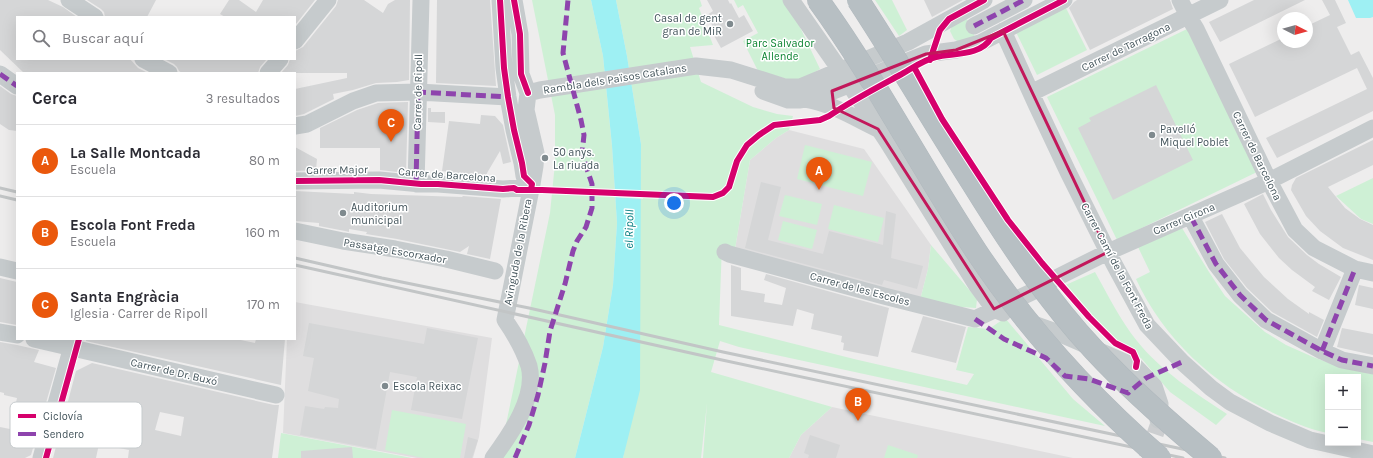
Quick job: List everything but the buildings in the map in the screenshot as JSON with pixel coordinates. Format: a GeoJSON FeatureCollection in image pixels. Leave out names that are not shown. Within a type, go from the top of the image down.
{"type":"FeatureCollection","features":[{"type":"Feature","properties":{"kind":"highway"},"geometry":{"type":"LineString","coordinates":[[818,0],[882,97],[912,149],[976,251],[1007,294],[1069,371],[1105,408],[1160,458]]}},
{"type":"Feature","properties":{"kind":"highway"},"geometry":{"type":"LineString","coordinates":[[858,0],[1001,230],[1057,306],[1093,349],[1122,379],[1152,408],[1211,458]]}},
{"type":"Feature","properties":{"kind":"street"},"geometry":{"type":"LineString","coordinates":[[69,0],[93,16]]}},
{"type":"Feature","properties":{"kind":"street"},"geometry":{"type":"LineString","coordinates":[[296,40],[328,0]]}},
{"type":"Feature","properties":{"kind":"street","name":"Carrer de Ripoll"},"geometry":{"type":"LineString","coordinates":[[416,184],[421,0]]}},
{"type":"Feature","properties":{"kind":"street","name":"Avinguda de la Ribera"},"geometry":{"type":"LineString","coordinates":[[500,0],[504,68],[508,96],[524,176],[532,185]]}},
{"type":"Feature","properties":{"kind":"street","name":"Avinguda de la Ribera"},"geometry":{"type":"LineString","coordinates":[[493,458],[514,428],[526,400],[530,382],[528,365],[513,331],[505,320],[532,185],[536,153],[526,110],[528,93],[521,74],[520,34],[514,0]]}},
{"type":"Feature","properties":{"kind":"street"},"geometry":{"type":"LineString","coordinates":[[791,0],[814,32],[835,78],[834,108]]}},
{"type":"Feature","properties":{"kind":"street"},"geometry":{"type":"LineString","coordinates":[[814,32],[815,8],[821,0]]}},
{"type":"Feature","properties":{"kind":"street","name":"Rambla dels Països Catalans"},"geometry":{"type":"LineString","coordinates":[[528,93],[699,66],[731,70],[785,87],[800,87],[835,78],[908,42],[984,0]]}},
{"type":"Feature","properties":{"kind":"street"},"geometry":{"type":"LineString","coordinates":[[974,26],[1024,0]]}},
{"type":"Feature","properties":{"kind":"street"},"geometry":{"type":"LineString","coordinates":[[849,85],[926,54],[956,50],[980,43],[1064,0]]}},
{"type":"Feature","properties":{"kind":"street","name":"Carrer de Barcelona"},"geometry":{"type":"LineString","coordinates":[[1180,0],[1196,29],[1269,181],[1295,230],[1314,248],[1355,269],[1373,273]]}},
{"type":"Feature","properties":{"kind":"street","name":"Carrer de Tarragona"},"geometry":{"type":"LineString","coordinates":[[1031,93],[1220,0]]}},
{"type":"Feature","properties":{"kind":"street"},"geometry":{"type":"LineString","coordinates":[[949,19],[945,27],[944,38],[956,50]]}},
{"type":"Feature","properties":{"kind":"street","name":"Carrer Camí de la Font Freda"},"geometry":{"type":"LineString","coordinates":[[1003,31],[1031,93],[1108,252],[1147,325],[1170,351],[1211,388],[1230,402],[1270,423],[1310,440],[1373,454]]}},
{"type":"Feature","properties":{"kind":"street"},"geometry":{"type":"LineString","coordinates":[[145,60],[167,72]]}},
{"type":"Feature","properties":{"kind":"street"},"geometry":{"type":"LineString","coordinates":[[269,72],[279,60]]}},
{"type":"Feature","properties":{"kind":"street","name":"Rambla dels Països Catalans"},"geometry":{"type":"LineString","coordinates":[[699,66],[782,99],[788,100],[818,97],[835,78]]}},
{"type":"Feature","properties":{"kind":"street"},"geometry":{"type":"LineString","coordinates":[[0,74],[16,85]]}},
{"type":"Feature","properties":{"kind":"street"},"geometry":{"type":"LineString","coordinates":[[835,78],[849,85],[890,146],[977,286],[994,309],[1056,332],[1136,367],[1154,386],[1160,404],[1158,426]]}},
{"type":"Feature","properties":{"kind":"street"},"geometry":{"type":"LineString","coordinates":[[296,126],[307,124],[353,101],[376,92],[418,92],[508,96]]}},
{"type":"Feature","properties":{"kind":"street"},"geometry":{"type":"LineString","coordinates":[[803,99],[834,108],[878,129]]}},
{"type":"Feature","properties":{"kind":"street","name":"Carrer Girona"},"geometry":{"type":"LineString","coordinates":[[994,309],[1036,290],[1056,278],[1108,252],[1191,217],[1269,181],[1373,128]]}},
{"type":"Feature","properties":{"kind":"street","name":"Carrer de Barcelona"},"geometry":{"type":"LineString","coordinates":[[379,180],[416,184],[438,184],[503,189],[532,185]]}},
{"type":"Feature","properties":{"kind":"street","name":"Carrer Major"},"geometry":{"type":"LineString","coordinates":[[296,181],[379,180]]}},
{"type":"Feature","properties":{"kind":"street"},"geometry":{"type":"LineString","coordinates":[[1191,217],[1216,264],[1240,294],[1266,320],[1322,352],[1342,360],[1373,366]]}},
{"type":"Feature","properties":{"kind":"street","name":"Passatge Escorxador"},"geometry":{"type":"LineString","coordinates":[[296,231],[410,252],[496,271]]}},
{"type":"Feature","properties":{"kind":"street","name":"Carrer de les Escoles"},"geometry":{"type":"LineString","coordinates":[[725,252],[884,296],[975,319],[994,309]]}},
{"type":"Feature","properties":{"kind":"street"},"geometry":{"type":"LineString","coordinates":[[0,267],[16,271]]}},
{"type":"Feature","properties":{"kind":"street"},"geometry":{"type":"LineString","coordinates":[[1322,352],[1355,269]]}},
{"type":"Feature","properties":{"kind":"street"},"geometry":{"type":"LineString","coordinates":[[0,332],[16,335]]}},
{"type":"Feature","properties":{"kind":"street","name":"Carrer de Dr. Buxó"},"geometry":{"type":"LineString","coordinates":[[42,340],[72,344],[276,395]]}},
{"type":"Feature","properties":{"kind":"street"},"geometry":{"type":"LineString","coordinates":[[56,402],[72,344]]}},
{"type":"Feature","properties":{"kind":"street"},"geometry":{"type":"LineString","coordinates":[[41,458],[44,448]]}},
{"type":"Feature","properties":{"kind":"highlighted area"},"geometry":{"type":"Polygon","coordinates":[[[1003,31],[1108,252],[994,309],[878,129],[834,108],[832,91],[926,54],[956,50],[1003,31]]]}},
{"type":"Feature","properties":{"kind":"shaded area"},"geometry":{"type":"Polygon","coordinates":[[[789,130],[864,149],[931,245],[928,269],[919,304],[734,255],[750,160],[776,138],[789,130]]]}},
{"type":"Feature","properties":{"kind":"shaded area","name":"Escola Reixac"},"geometry":{"type":"Polygon","coordinates":[[[296,302],[492,338],[479,437],[473,458],[417,458],[283,433],[287,340],[296,340],[296,302]]]}},
{"type":"Feature","properties":{"kind":"shaded area"},"geometry":{"type":"Polygon","coordinates":[[[832,407],[1073,458],[789,458],[801,435],[832,407]]]}},
{"type":"Feature","properties":{"kind":"green space"},"geometry":{"type":"Polygon","coordinates":[[[532,0],[591,0],[603,56],[612,146],[617,223],[613,285],[603,347],[575,458],[499,458],[550,213],[555,163],[555,115],[532,0]]]}},
{"type":"Feature","properties":{"kind":"green space"},"geometry":{"type":"Polygon","coordinates":[[[616,0],[700,0],[702,6],[699,8],[713,45],[690,47],[701,82],[753,107],[777,114],[793,116],[789,130],[776,138],[750,160],[734,255],[722,244],[719,325],[854,359],[967,385],[974,374],[956,370],[968,327],[989,329],[1005,318],[1073,399],[1105,426],[739,347],[720,341],[711,372],[832,407],[801,435],[789,458],[703,458],[707,403],[701,458],[623,458],[628,434],[641,144],[627,56],[616,0]]]}},
{"type":"Feature","properties":{"kind":"green space","name":"Parc Salvador Allende"},"geometry":{"type":"Polygon","coordinates":[[[734,0],[787,0],[820,69],[808,76],[794,81],[758,71],[743,41],[758,33],[743,5],[738,8],[734,0]]]}},
{"type":"Feature","properties":{"kind":"green space"},"geometry":{"type":"Polygon","coordinates":[[[875,0],[892,0],[907,30],[899,36],[875,0]]]}},
{"type":"Feature","properties":{"kind":"green space"},"geometry":{"type":"Polygon","coordinates":[[[1065,6],[1087,50],[1037,75],[1015,30],[1065,6]]]}},
{"type":"Feature","properties":{"kind":"green space"},"geometry":{"type":"Polygon","coordinates":[[[966,17],[975,37],[962,44],[954,39],[950,31],[953,24],[966,17]]]}},
{"type":"Feature","properties":{"kind":"green space","name":"Pavelló Miquel Poblet"},"geometry":{"type":"Polygon","coordinates":[[[1187,29],[1257,172],[1117,240],[1047,97],[1187,29]]]}},
{"type":"Feature","properties":{"kind":"green space"},"geometry":{"type":"Polygon","coordinates":[[[805,145],[872,162],[863,196],[797,179],[805,145]]]}},
{"type":"Feature","properties":{"kind":"green space"},"geometry":{"type":"Polygon","coordinates":[[[1373,178],[1373,224],[1361,219],[1336,196],[1373,178]]]}},
{"type":"Feature","properties":{"kind":"green space"},"geometry":{"type":"Polygon","coordinates":[[[785,195],[822,204],[817,225],[779,216],[785,195]]]}},
{"type":"Feature","properties":{"kind":"green space"},"geometry":{"type":"Polygon","coordinates":[[[834,205],[884,218],[878,242],[828,229],[834,205]]]}},
{"type":"Feature","properties":{"kind":"green space"},"geometry":{"type":"Polygon","coordinates":[[[783,221],[817,230],[812,249],[778,240],[783,221]]]}},
{"type":"Feature","properties":{"kind":"green space"},"geometry":{"type":"Polygon","coordinates":[[[1182,228],[1225,296],[1265,332],[1286,345],[1313,357],[1343,368],[1373,374],[1373,442],[1361,440],[1361,374],[1325,374],[1325,432],[1288,420],[1259,406],[1216,378],[1178,343],[1148,302],[1136,279],[1150,272],[1138,247],[1182,228]]]}},
{"type":"Feature","properties":{"kind":"green space"},"geometry":{"type":"Polygon","coordinates":[[[931,245],[977,299],[976,308],[919,304],[928,269],[931,245]]]}},
{"type":"Feature","properties":{"kind":"green space"},"geometry":{"type":"Polygon","coordinates":[[[1095,272],[1125,325],[1146,352],[1179,381],[1227,414],[1216,425],[1170,392],[1141,358],[1114,346],[1061,287],[1095,272]]]}},
{"type":"Feature","properties":{"kind":"green space"},"geometry":{"type":"Polygon","coordinates":[[[392,410],[466,424],[460,458],[424,458],[385,450],[392,410]]]}},
{"type":"Feature","properties":{"kind":"green space"},"geometry":{"type":"Polygon","coordinates":[[[281,433],[412,458],[278,458],[281,433]]]}},
{"type":"Feature","properties":{"kind":"green space"},"geometry":{"type":"Polygon","coordinates":[[[888,445],[918,455],[917,458],[884,458],[888,445]]]}},
{"type":"Feature","properties":{"kind":"water","name":"el Ripoll"},"geometry":{"type":"Polygon","coordinates":[[[591,0],[616,0],[627,56],[641,144],[640,390],[623,458],[575,458],[603,347],[613,285],[617,223],[612,146],[603,56],[591,0]]]}},
{"type":"Feature","properties":{"kind":"water"},"geometry":{"type":"Polygon","coordinates":[[[1348,0],[1373,0],[1373,17],[1356,18],[1348,0]]]}},
{"type":"Feature","properties":{"kind":"pier"},"geometry":{"type":"Polygon","coordinates":[[[613,190],[643,191],[643,199],[613,197],[613,190]]]}},
{"type":"Feature","properties":{"kind":"tunnel"},"geometry":{"type":"LineString","coordinates":[[1147,458],[1158,426]]}},
{"type":"Feature","properties":{"kind":"railway"},"geometry":{"type":"LineString","coordinates":[[0,188],[16,192]]}},
{"type":"Feature","properties":{"kind":"railway"},"geometry":{"type":"LineString","coordinates":[[0,196],[16,200]]}},
{"type":"Feature","properties":{"kind":"railway"},"geometry":{"type":"LineString","coordinates":[[296,258],[382,278],[529,308],[723,352],[1225,458]]}},
{"type":"Feature","properties":{"kind":"railway"},"geometry":{"type":"LineString","coordinates":[[296,265],[722,360],[1183,458]]}},
{"type":"Feature","properties":{"kind":"marked path"},"geometry":{"type":"LineString","coordinates":[[515,458],[529,425],[538,395],[550,331],[565,284],[573,251],[577,241],[586,227],[592,208],[592,184],[582,154],[584,135],[563,53],[568,0]]}},
{"type":"Feature","properties":{"kind":"marked path"},"geometry":{"type":"LineString","coordinates":[[974,26],[1024,0]]}},
{"type":"Feature","properties":{"kind":"marked path"},"geometry":{"type":"LineString","coordinates":[[0,74],[16,85]]}},
{"type":"Feature","properties":{"kind":"marked path"},"geometry":{"type":"LineString","coordinates":[[416,184],[418,92],[508,97]]}},
{"type":"Feature","properties":{"kind":"marked path"},"geometry":{"type":"LineString","coordinates":[[1191,217],[1216,264],[1240,295],[1266,320],[1322,351],[1342,360],[1373,366]]}},
{"type":"Feature","properties":{"kind":"marked path"},"geometry":{"type":"LineString","coordinates":[[1322,351],[1355,269]]}},
{"type":"Feature","properties":{"kind":"marked path"},"geometry":{"type":"LineString","coordinates":[[975,319],[1004,339],[1046,358],[1065,376],[1089,379],[1128,393],[1146,378],[1182,362]]}},
{"type":"Feature","properties":{"kind":"cycle path"},"geometry":{"type":"LineString","coordinates":[[500,0],[504,68],[508,97],[524,176],[532,184],[531,190]]}},
{"type":"Feature","properties":{"kind":"cycle path"},"geometry":{"type":"LineString","coordinates":[[514,0],[520,34],[521,74],[528,93]]}},
{"type":"Feature","properties":{"kind":"cycle path"},"geometry":{"type":"LineString","coordinates":[[930,60],[940,30],[949,19],[984,0]]}},
{"type":"Feature","properties":{"kind":"cycle path"},"geometry":{"type":"LineString","coordinates":[[296,181],[379,180],[503,189],[514,188],[517,190],[713,197],[723,193],[729,187],[737,161],[747,145],[774,125],[820,120],[922,62],[931,58],[966,53],[981,48],[991,38],[1064,0]]}},
{"type":"Feature","properties":{"kind":"cycle path"},"geometry":{"type":"LineString","coordinates":[[914,67],[942,119],[1008,220],[1042,263],[1089,317],[1115,343],[1133,352],[1137,361],[1136,367]]}},
{"type":"Feature","properties":{"kind":"cycle path"},"geometry":{"type":"LineString","coordinates":[[62,402],[79,340]]}},
{"type":"Feature","properties":{"kind":"cycle path"},"geometry":{"type":"LineString","coordinates":[[46,458],[49,448]]}},
{"type":"Feature","properties":{"kind":"place","name":"Casal de gent gran de MiR"},"geometry":{"type":"Point","coordinates":[730,24]}},
{"type":"Feature","properties":{"kind":"place","name":"Pavelló Miquel Poblet"},"geometry":{"type":"Point","coordinates":[1152,135]}},
{"type":"Feature","properties":{"kind":"place","name":"Santa Engràcia"},"geometry":{"type":"Point","coordinates":[391,142]}},
{"type":"Feature","properties":{"kind":"place","name":"50 anys. La riuada"},"geometry":{"type":"Point","coordinates":[545,158]}},
{"type":"Feature","properties":{"kind":"place","name":"La Salle Montcada"},"geometry":{"type":"Point","coordinates":[819,190]}},
{"type":"Feature","properties":{"kind":"place","name":"Auditorium municipal"},"geometry":{"type":"Point","coordinates":[343,213]}},
{"type":"Feature","properties":{"kind":"place","name":"Escola Reixac"},"geometry":{"type":"Point","coordinates":[385,386]}},
{"type":"Feature","properties":{"kind":"place","name":"Escola Font Freda"},"geometry":{"type":"Point","coordinates":[858,421]}}]}
